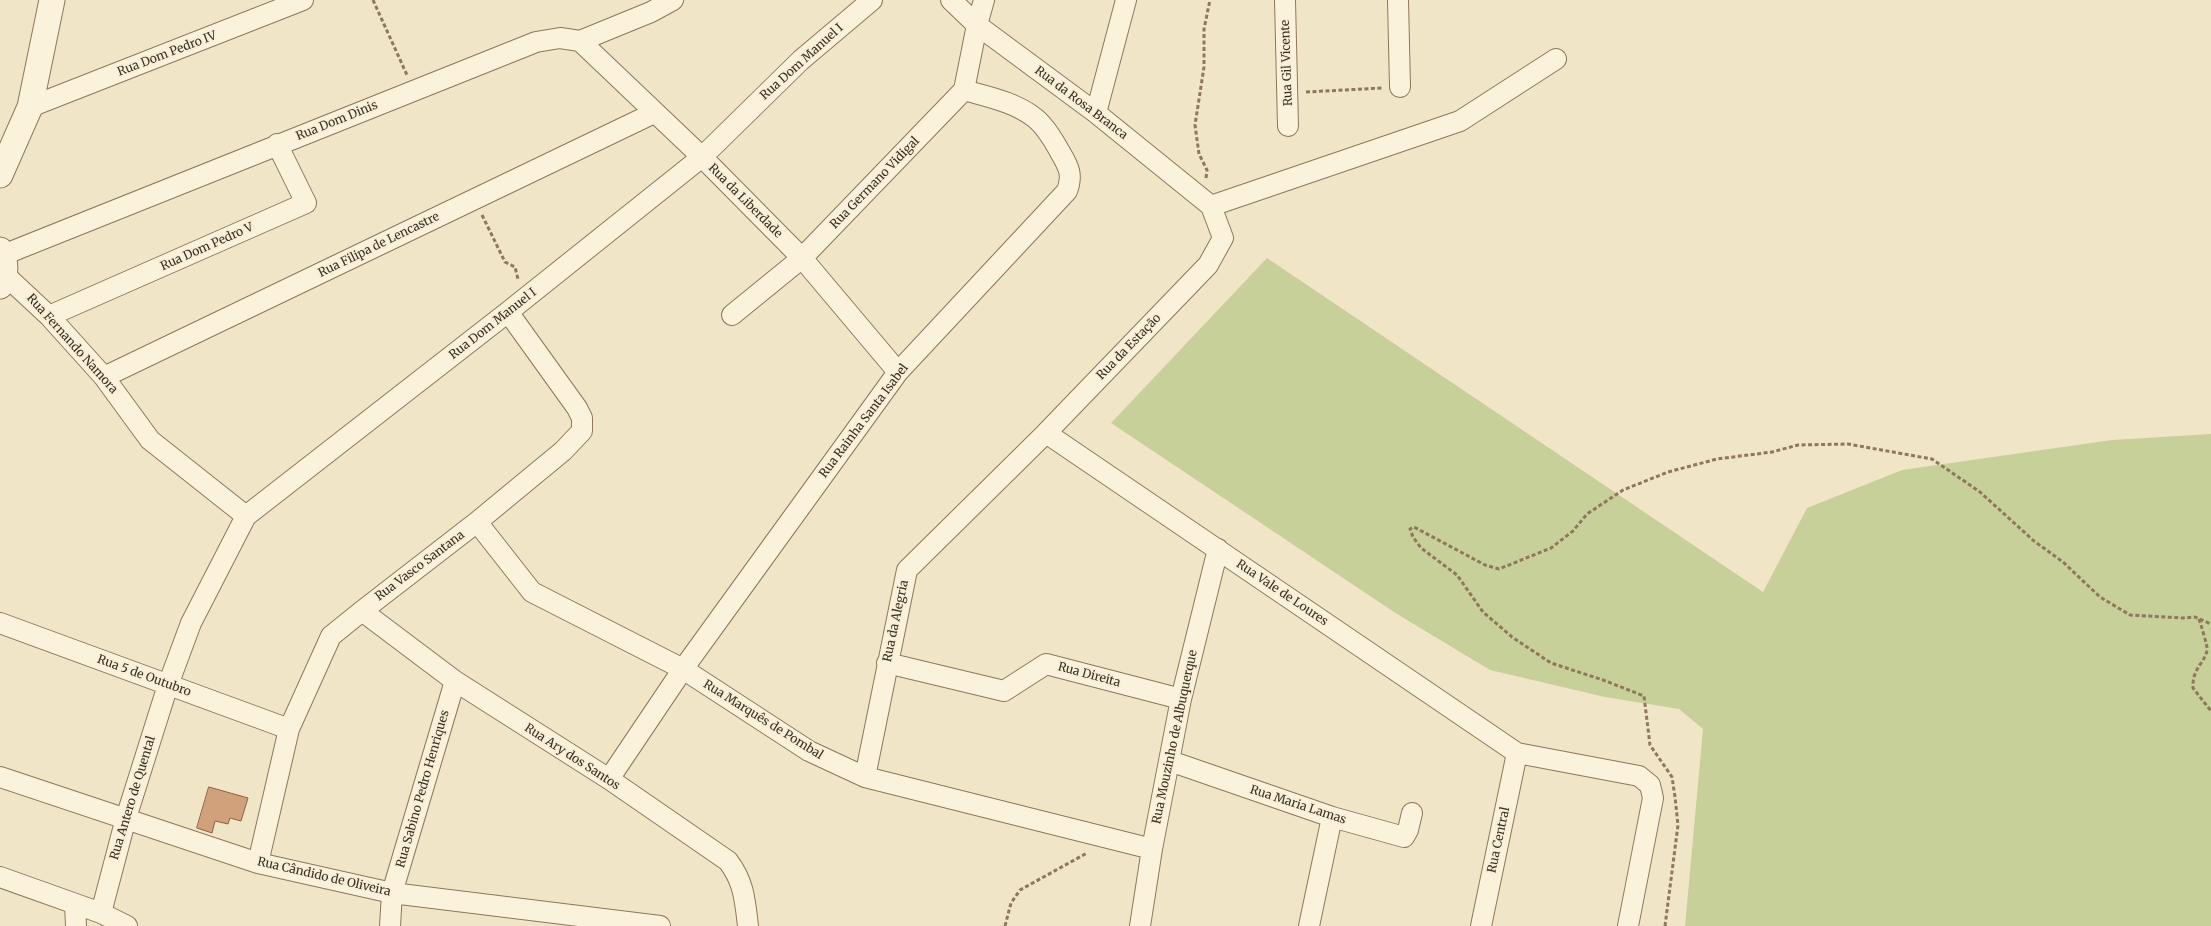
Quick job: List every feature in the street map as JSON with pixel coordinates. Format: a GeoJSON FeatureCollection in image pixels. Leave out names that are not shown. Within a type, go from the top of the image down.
{"type":"FeatureCollection","features":[{"type":"Feature","properties":{"kind":"street"},"geometry":{"type":"LineString","coordinates":[[0,175],[30,107],[52,0]]}},
{"type":"Feature","properties":{"kind":"street","name":"Rua Dom Pedro IV"},"geometry":{"type":"LineString","coordinates":[[30,107],[304,0]]}},
{"type":"Feature","properties":{"kind":"street","name":"Rua Dom Dinis"},"geometry":{"type":"LineString","coordinates":[[2,266],[278,144],[414,90],[536,42],[560,38],[580,41],[651,12],[673,0]]}},
{"type":"Feature","properties":{"kind":"street","name":"Rua Dom Manuel I"},"geometry":{"type":"LineString","coordinates":[[168,684],[191,623],[246,516],[508,312],[702,157],[802,60],[872,0]]}},
{"type":"Feature","properties":{"kind":"street","name":"Rua da Rosa Branca"},"geometry":{"type":"LineString","coordinates":[[951,0],[977,25],[1096,113],[1207,203]]}},
{"type":"Feature","properties":{"kind":"street"},"geometry":{"type":"LineString","coordinates":[[964,90],[984,0]]}},
{"type":"Feature","properties":{"kind":"street"},"geometry":{"type":"LineString","coordinates":[[1096,113],[1126,0]]}},
{"type":"Feature","properties":{"kind":"street","name":"Rua Gil Vicente"},"geometry":{"type":"LineString","coordinates":[[1285,0],[1288,126]]}},
{"type":"Feature","properties":{"kind":"street"},"geometry":{"type":"LineString","coordinates":[[1398,0],[1400,87]]}},
{"type":"Feature","properties":{"kind":"street","name":"Rua da Liberdade"},"geometry":{"type":"LineString","coordinates":[[580,41],[702,157],[802,258],[898,372]]}},
{"type":"Feature","properties":{"kind":"street"},"geometry":{"type":"LineString","coordinates":[[1207,203],[1460,121],[1556,59]]}},
{"type":"Feature","properties":{"kind":"street","name":"Rua Germano Vidigal"},"geometry":{"type":"LineString","coordinates":[[732,315],[802,258],[964,90]]}},
{"type":"Feature","properties":{"kind":"street","name":"Rua Rainha Santa Isabel"},"geometry":{"type":"LineString","coordinates":[[608,779],[683,669],[898,372],[1067,192],[1072,179],[1069,166],[1036,119],[997,99],[964,90]]}},
{"type":"Feature","properties":{"kind":"street","name":"Rua Filipa de Lencastre"},"geometry":{"type":"LineString","coordinates":[[104,377],[654,113]]}},
{"type":"Feature","properties":{"kind":"street","name":"Rua Dom Pedro V"},"geometry":{"type":"LineString","coordinates":[[49,316],[306,203],[278,144]]}},
{"type":"Feature","properties":{"kind":"street","name":"Rua da Estação"},"geometry":{"type":"LineString","coordinates":[[1004,474],[1208,265],[1223,238],[1207,203]]}},
{"type":"Feature","properties":{"kind":"street","name":"Rua Fernando Namora"},"geometry":{"type":"LineString","coordinates":[[2,266],[104,377],[150,440],[246,516]]}},
{"type":"Feature","properties":{"kind":"street","name":"Rua Vasco Santana"},"geometry":{"type":"LineString","coordinates":[[258,863],[289,729],[331,636],[362,610],[478,522],[563,451],[582,431],[582,418],[577,408],[508,312]]}},
{"type":"Feature","properties":{"kind":"street","name":"Rua Vale de Loures"},"geometry":{"type":"LineString","coordinates":[[1046,433],[1517,753]]}},
{"type":"Feature","properties":{"kind":"street","name":"Rua da Alegria"},"geometry":{"type":"LineString","coordinates":[[865,777],[907,570],[1004,474]]}},
{"type":"Feature","properties":{"kind":"street","name":"Rua Marquês de Pombal"},"geometry":{"type":"LineString","coordinates":[[478,522],[532,592],[683,669],[809,751],[865,777],[1152,849]]}},
{"type":"Feature","properties":{"kind":"street","name":"Rua Mouzinho de Albuquerque"},"geometry":{"type":"LineString","coordinates":[[1140,926],[1152,849],[1181,699],[1218,549]]}},
{"type":"Feature","properties":{"kind":"street","name":"Rua Ary dos Santos"},"geometry":{"type":"LineString","coordinates":[[362,610],[454,681],[608,779],[728,861],[738,874],[743,891],[748,926]]}},
{"type":"Feature","properties":{"kind":"street","name":"Rua 5 de Outubro"},"geometry":{"type":"LineString","coordinates":[[0,623],[289,729]]}},
{"type":"Feature","properties":{"kind":"street","name":"Rua Direita"},"geometry":{"type":"LineString","coordinates":[[887,663],[1004,691],[1046,664],[1181,699]]}},
{"type":"Feature","properties":{"kind":"street","name":"Rua Sabino Pedro Henriques"},"geometry":{"type":"LineString","coordinates":[[390,926],[392,893],[454,681]]}},
{"type":"Feature","properties":{"kind":"street","name":"Rua Antero de Quental"},"geometry":{"type":"LineString","coordinates":[[101,913],[126,818],[168,684]]}},
{"type":"Feature","properties":{"kind":"street"},"geometry":{"type":"LineString","coordinates":[[1517,753],[1639,776],[1650,785],[1653,798],[1628,926]]}},
{"type":"Feature","properties":{"kind":"street","name":"Rua Central"},"geometry":{"type":"LineString","coordinates":[[1481,926],[1517,753]]}},
{"type":"Feature","properties":{"kind":"street","name":"Rua Maria Lamas"},"geometry":{"type":"LineString","coordinates":[[1170,761],[1332,817],[1404,836],[1408,830],[1412,814]]}},
{"type":"Feature","properties":{"kind":"street","name":"Rua Cândido de Oliveira"},"geometry":{"type":"LineString","coordinates":[[0,777],[258,863],[392,893],[660,926]]}},
{"type":"Feature","properties":{"kind":"street"},"geometry":{"type":"LineString","coordinates":[[1309,926],[1332,817]]}},
{"type":"Feature","properties":{"kind":"street"},"geometry":{"type":"LineString","coordinates":[[0,877],[101,913],[127,926]]}},
{"type":"Feature","properties":{"kind":"street"},"geometry":{"type":"LineString","coordinates":[[75,904],[76,926]]}},
{"type":"Feature","properties":{"kind":"path"},"geometry":{"type":"LineString","coordinates":[[373,0],[414,90]]}},
{"type":"Feature","properties":{"kind":"path"},"geometry":{"type":"LineString","coordinates":[[1207,203],[1207,170],[1199,154],[1195,125],[1204,67],[1204,29],[1210,0]]}},
{"type":"Feature","properties":{"kind":"path"},"geometry":{"type":"LineString","coordinates":[[1287,93],[1400,87]]}},
{"type":"Feature","properties":{"kind":"path"},"geometry":{"type":"LineString","coordinates":[[474,199],[505,262],[514,267],[518,274],[519,287],[525,298]]}},
{"type":"Feature","properties":{"kind":"path"},"geometry":{"type":"LineString","coordinates":[[1665,926],[1678,825],[1672,777],[1650,744],[1644,696],[1551,663],[1512,637],[1483,612],[1457,575],[1421,548],[1410,530],[1414,527],[1486,565],[1498,569],[1551,548],[1573,531],[1587,514],[1623,490],[1668,472],[1717,459],[1772,452],[1798,445],[1848,444],[1932,459],[1980,492],[2034,542],[2063,562],[2100,597],[2130,615],[2199,618],[2211,624]]}},
{"type":"Feature","properties":{"kind":"path"},"geometry":{"type":"LineString","coordinates":[[2199,618],[2203,639],[2208,647],[2194,674],[2193,688],[2211,711]]}},
{"type":"Feature","properties":{"kind":"path"},"geometry":{"type":"LineString","coordinates":[[1005,926],[1011,903],[1020,890],[1055,869],[1114,839]]}},
{"type":"Feature","properties":{"kind":"green space"},"geometry":{"type":"Polygon","coordinates":[[[1267,258],[1763,592],[1807,508],[1902,470],[2112,440],[2211,434],[2211,926],[1685,926],[1703,729],[1679,709],[1605,697],[1490,670],[1397,614],[1111,423],[1267,258]]]}},
{"type":"Feature","properties":{"kind":"building"},"geometry":{"type":"Polygon","coordinates":[[[209,787],[248,798],[241,821],[230,818],[228,824],[215,821],[212,833],[197,828],[209,787]]]}}]}
